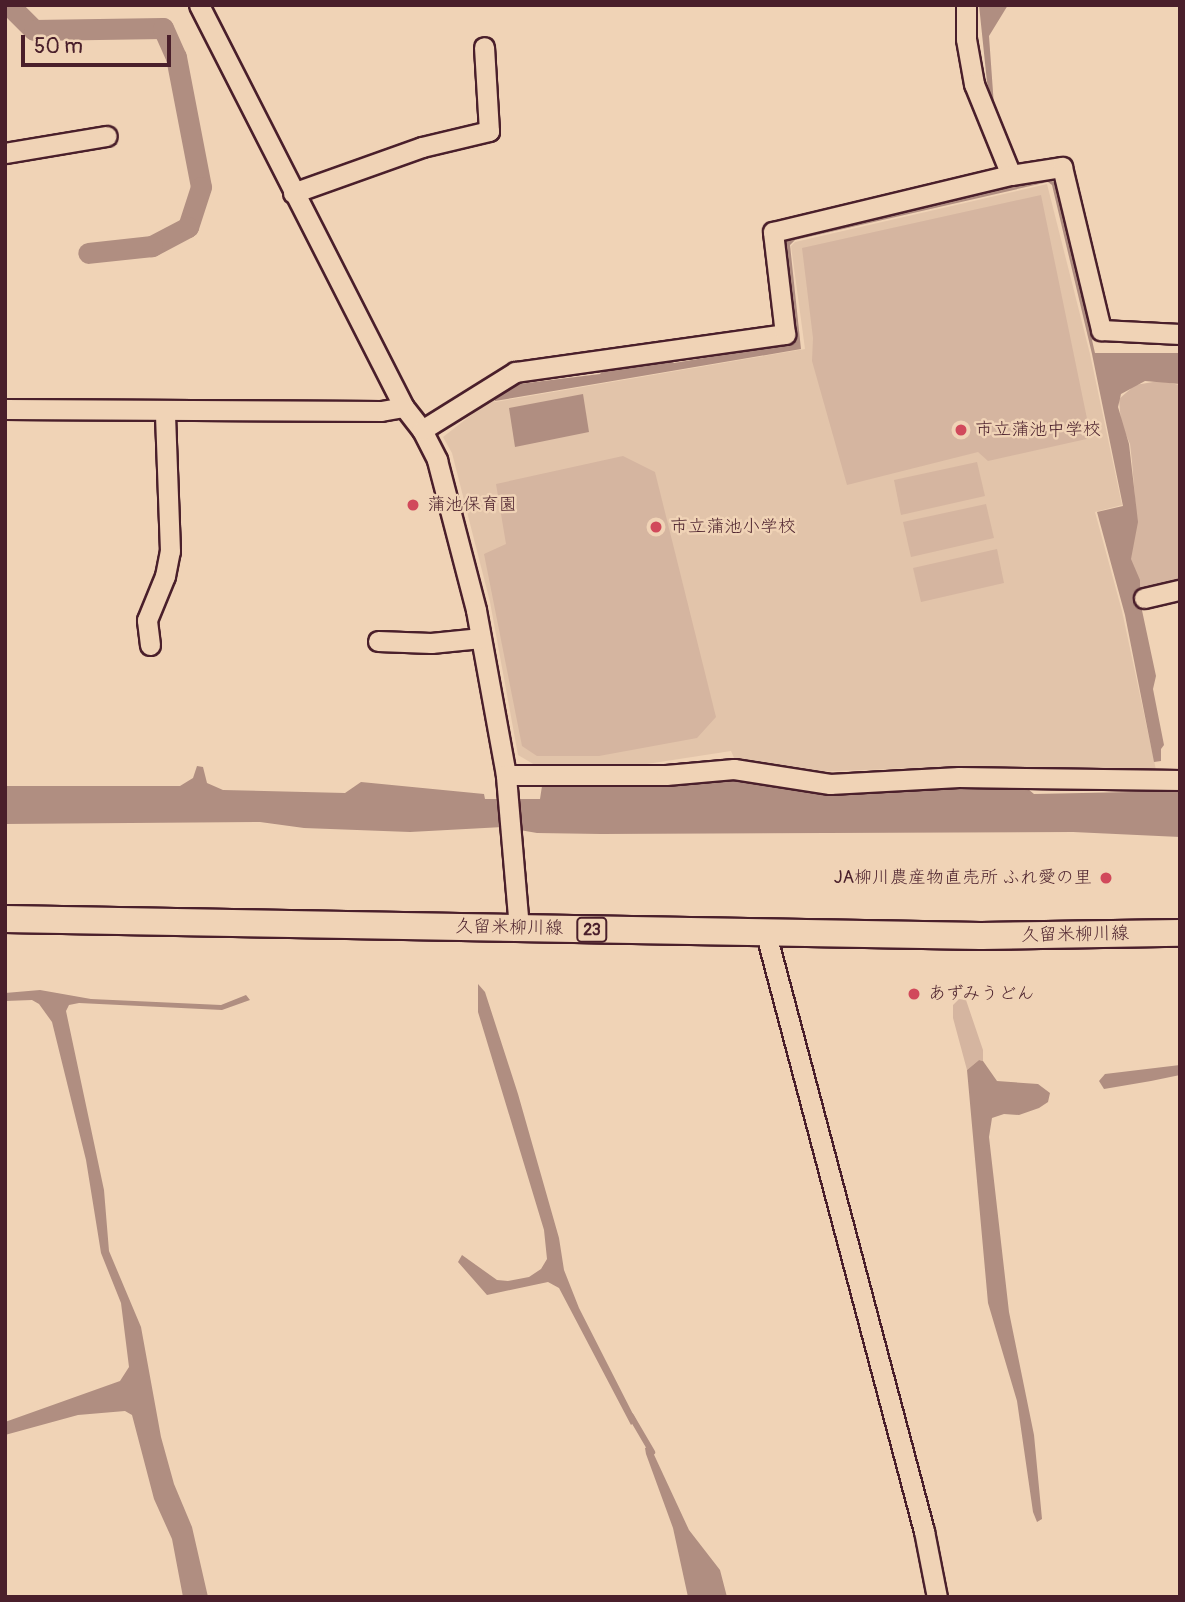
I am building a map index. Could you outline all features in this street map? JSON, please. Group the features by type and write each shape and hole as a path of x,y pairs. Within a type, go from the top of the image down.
{"main road":[{"name":"久留米柳川線","path":"5,919 766,934 981,936 1180,933"}],"street":[{"path":"199,5 404,407 422,430 438,460 481,638 507,785 519,928"},
{"path":"966,5 966,39 974,84 1011,175"},
{"path":"293,193 422,147 489,131 484,47"},
{"path":"5,153 107,135"},
{"path":"422,430 515,372 785,334 773,232 1011,175 1062,167 1101,330 1180,334"},
{"path":"5,408 165,412 381,411 404,407"},
{"path":"150,645 147,620 165,576 170,551 165,412"},
{"path":"1144,598 1180,590"},
{"path":"378,641 431,643 481,638"},
{"path":"507,785 734,769 830,784 959,777 1180,780"},
{"path":"766,934 924,1531 937,1597"}],"shaded area":[{"path":"979,5 1008,5 989,36 994,106 987,82"},
{"path":"1047,177 1056,184 1095,353 1180,353 1180,384 1145,381 1121,394 1118,407 1129,444 1138,522 1131,559 1140,580 1140,601 1156,676 1153,689 1164,745 1161,749 1161,761 1154,762 1125,615 1097,512 1123,506 1092,354 1052,185 1048,182 795,240 790,245 801,349 495,401 494,397 511,385 600,374 606,367 667,356 674,363 795,343 784,244 789,236"},
{"path":"1047,184 1090,354 1122,505 1095,512 1122,611 1156,770 968,766 811,772 735,760 731,751 634,766 535,765 518,755 490,602 452,453 443,437 493,398 495,402 805,349 791,246 795,242"},
{"path":"1041,195 1091,438 988,461 978,452 847,485 812,361 813,338 802,248"},
{"path":"1159,381 1180,385 1180,587 1139,595 1130,557 1137,523 1132,462 1130,444 1121,423 1119,399 1135,385"},
{"path":"583,394 589,432 515,447 509,408"},
{"path":"623,456 655,472 716,717 697,738 599,756 537,756 522,746 484,554 506,544 496,484"},
{"path":"977,462 985,496 901,515 894,480"},
{"path":"986,504 994,538 911,557 903,522"},
{"path":"997,549 1004,583 921,602 913,568"},
{"path":"197,766 203,767 207,783 223,790 345,793 361,782 484,794 485,799 540,799 542,786 655,786 714,778 817,793 955,787 1028,789 1034,794 1180,791 1180,837 1073,832 601,834 537,833 503,827 410,832 304,828 260,822 5,824 5,786 180,786 193,778"},
{"path":"478,984 485,992 518,1094 559,1238 564,1270 579,1308 636,1420 631,1425 559,1288 548,1282 487,1295 458,1262 462,1255 497,1280 508,1281 529,1277 541,1269 547,1259 544,1230 478,1012"},
{"path":"40,990 91,999 221,1005 246,995 250,1000 222,1010 79,1003 69,1005 66,1011 104,1190 109,1251 141,1327 161,1437 174,1484 192,1527 208,1597 183,1597 172,1539 154,1499 132,1415 125,1411 78,1415 5,1435 5,1422 120,1381 129,1367 121,1303 101,1253 86,1160 52,1022 39,1004 32,1000 5,1001 5,993"},
{"path":"959,999 966,1000 983,1050 983,1061 979,1060 967,1070 953,1018 953,1005"},
{"path":"979,1060 983,1061 997,1081 1038,1084 1050,1093 1048,1102 1039,1108 1019,1115 1004,1114 992,1118 989,1137 1009,1312 1034,1435 1042,1519 1037,1522 1033,1512 1017,1401 988,1303 967,1070"},
{"path":"1180,1065 1180,1075 1151,1081 1104,1089 1099,1081 1105,1074"},
{"path":"650,1446 689,1530 720,1570 727,1597 688,1597 673,1528 646,1454 645,1448"}],"waterway":[{"path":"9,5 34,30 163,28 176,57 201,187 188,227 152,246 88,253"},
{"path":"631,1416 652,1452"}],"place":[{"name":"市立蒲池中学校","path":"961,430"},
{"name":"蒲池保育園","path":"413,505"},
{"name":"市立蒲池小学校","path":"656,527"},
{"name":"JA柳川農産物直売所 ふれ愛の里","path":"1106,878"},
{"name":"あずみうどん","path":"914,994"}]}
